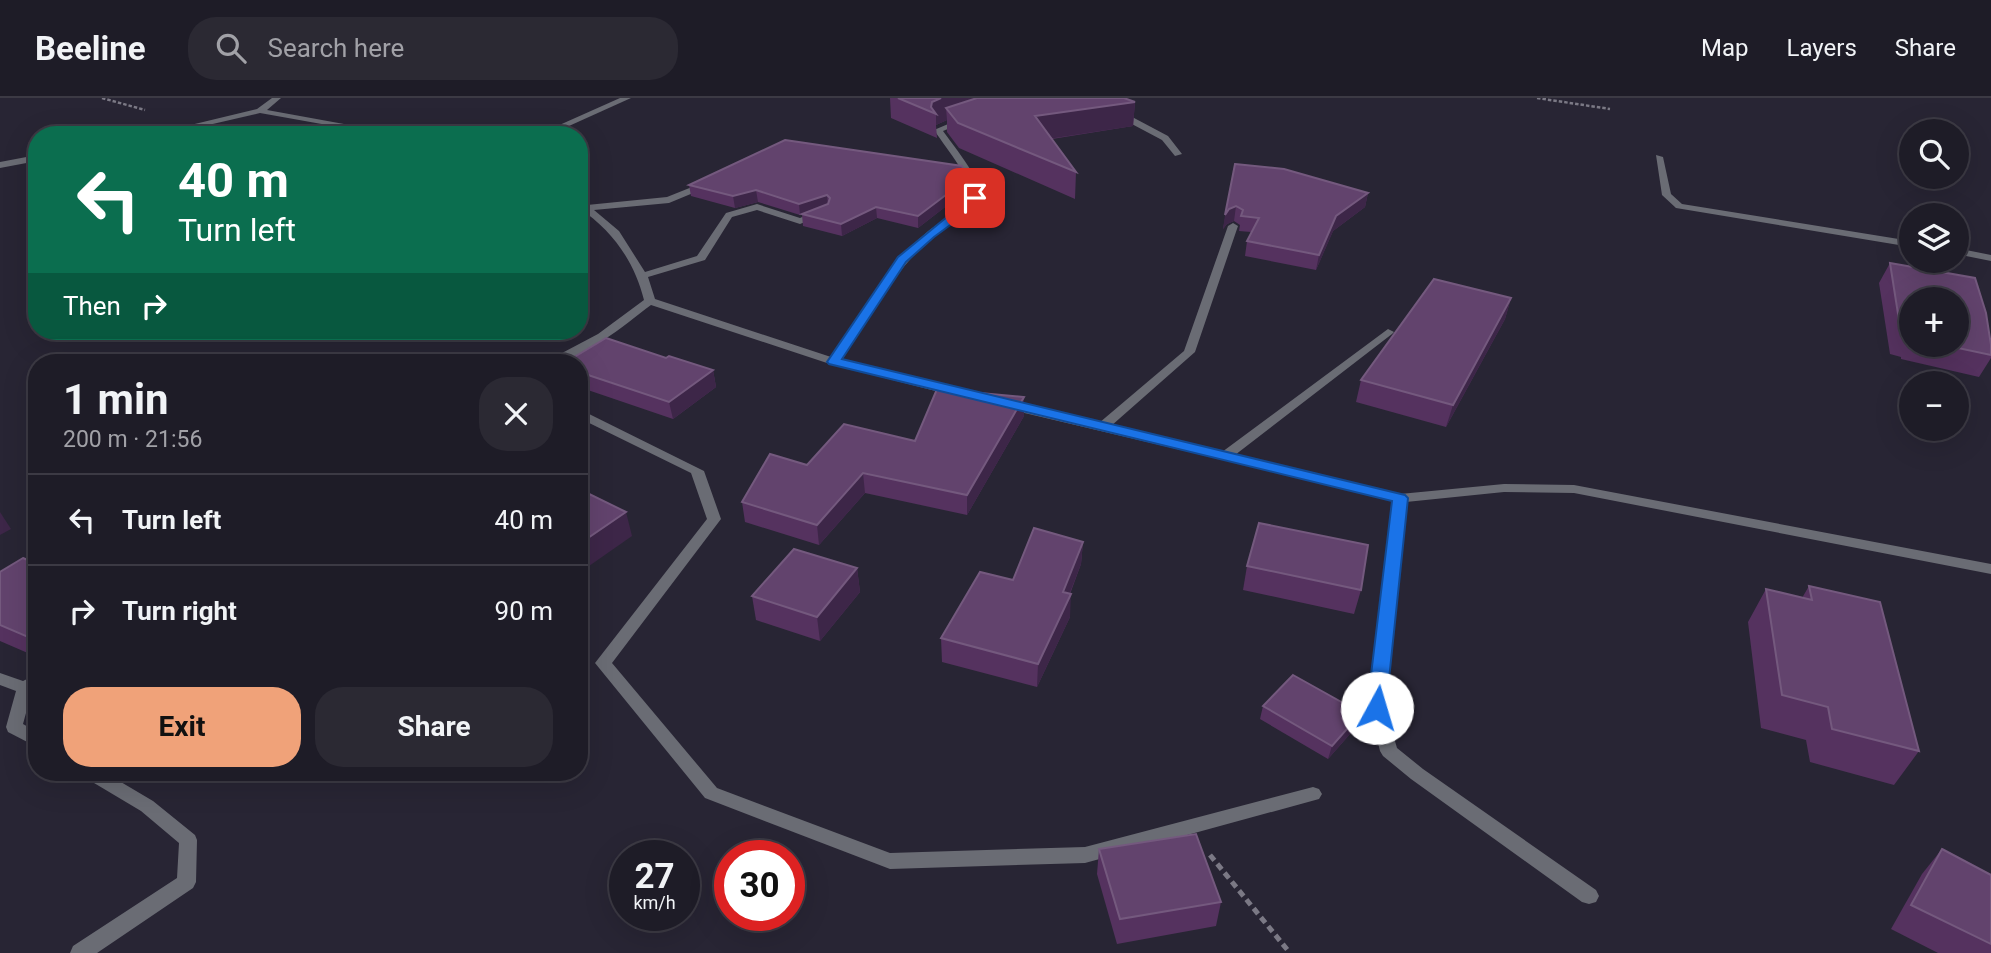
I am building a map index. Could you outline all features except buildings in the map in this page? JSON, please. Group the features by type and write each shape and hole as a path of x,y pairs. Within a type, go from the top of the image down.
{"street":[{"path":"260,111 277,98"},
{"path":"562,126 627,98"},
{"path":"1110,110 1165,138 1178,154"},
{"path":"193,126 260,111 344,126"},
{"path":"834,362 902,260 930,234 968,207 975,198 974,184 938,130 957,121 971,120"},
{"path":"1659,157 1667,195 1679,205 1899,242"},
{"path":"0,165 28,160"},
{"path":"588,206 669,201 713,181"},
{"path":"645,275 701,258 729,215 757,206 800,221 825,211"},
{"path":"588,210 619,235 645,275 650,301"},
{"path":"1101,428 1189,352 1233,226"},
{"path":"1969,254 1991,258"},
{"path":"650,301 834,362 1400,498 1504,488 1574,489 1991,569"},
{"path":"567,354 602,336 650,301"},
{"path":"1224,457 1388,332"},
{"path":"588,417 697,471 714,519 603,663 711,793 890,861 1085,855 1313,794"},
{"path":"1400,498 1377,708 1389,751 1417,774 1589,896"},
{"path":"0,679 28,684"},
{"path":"28,692 14,727 28,735"},
{"path":"80,953 186,882 188,840 147,806 105,781"}],"path":[{"path":"1537,98 1610,109"},
{"path":"1187,828 1290,953"}],"route":[{"path":"975,198 968,207 930,234 902,260 834,362 1400,498 1377,708"}]}
